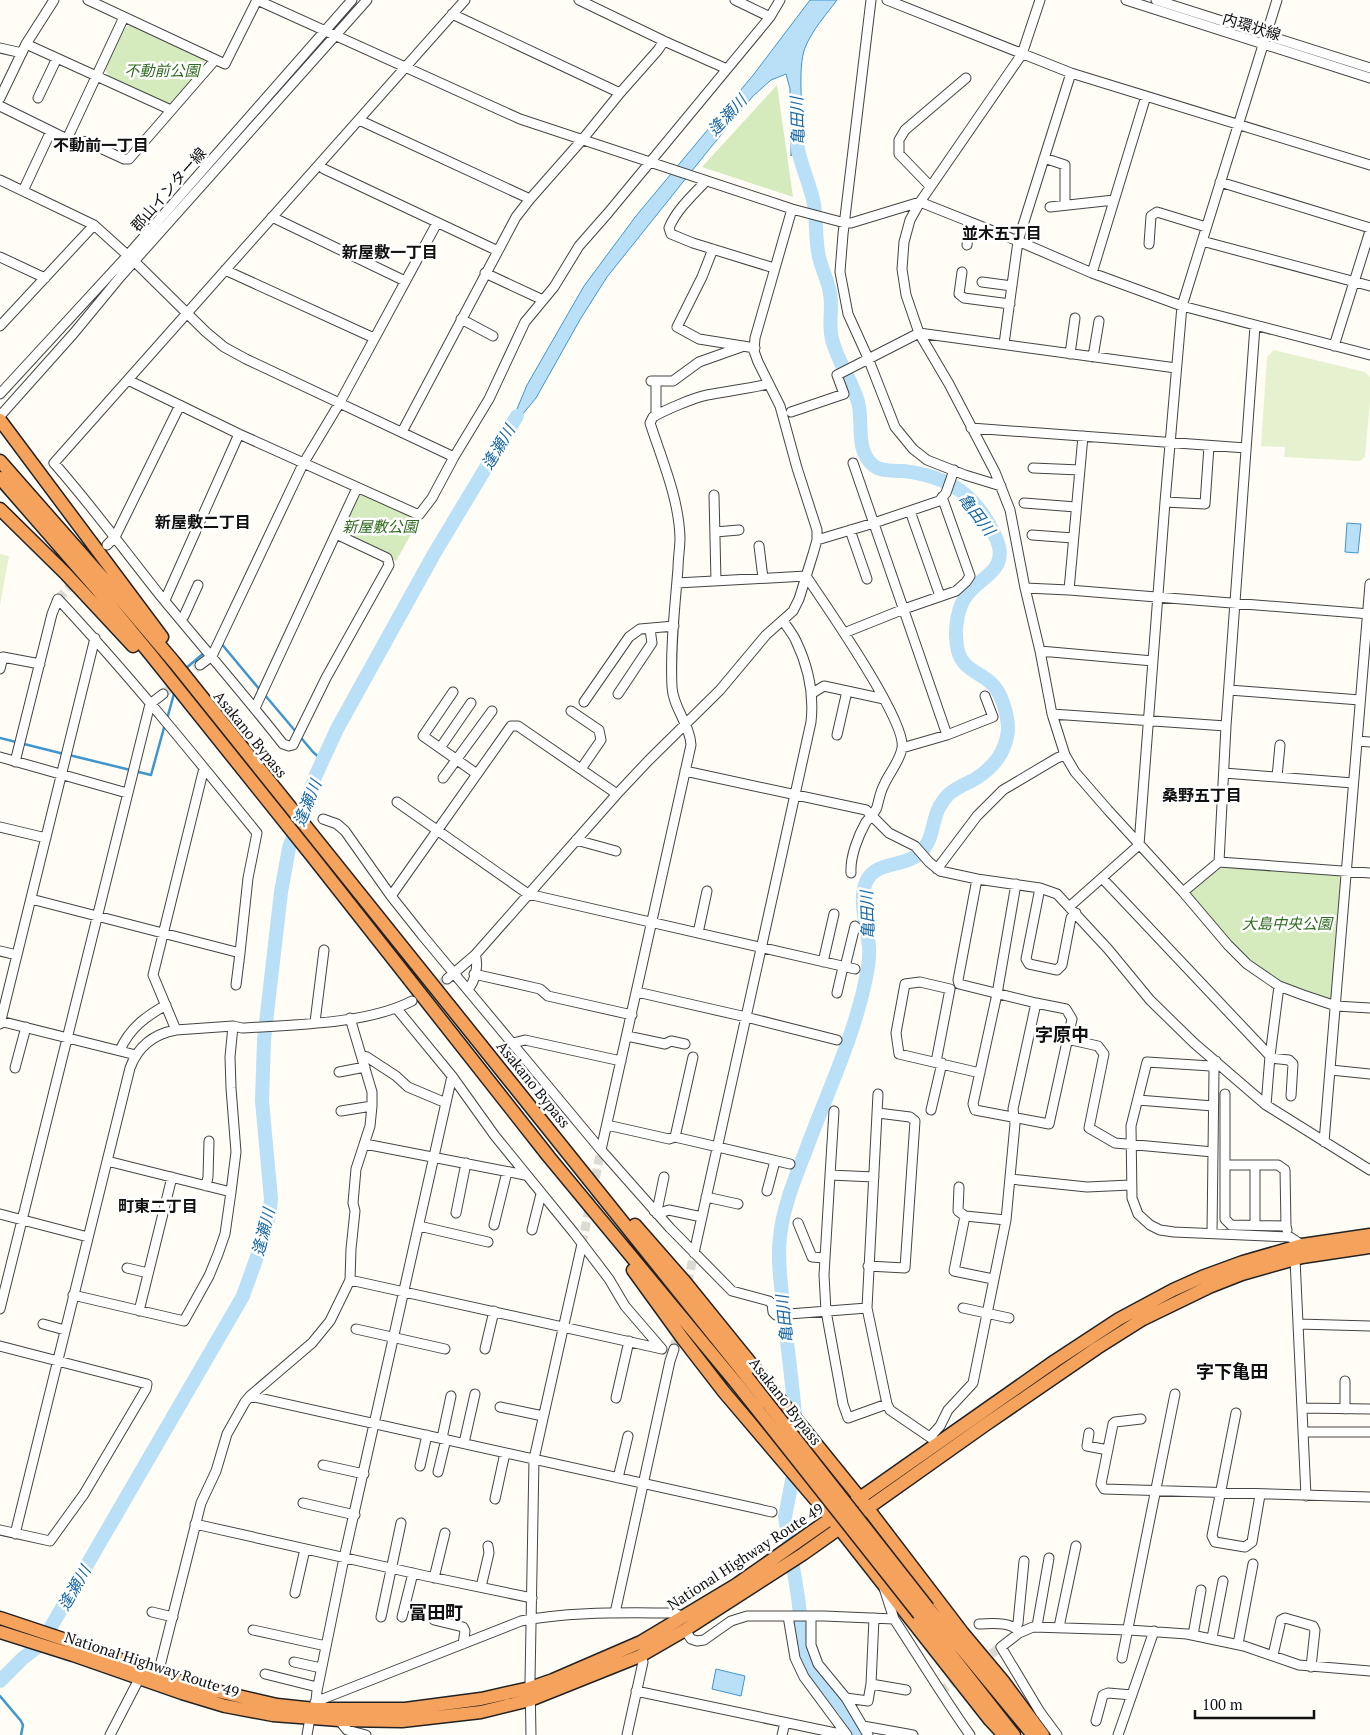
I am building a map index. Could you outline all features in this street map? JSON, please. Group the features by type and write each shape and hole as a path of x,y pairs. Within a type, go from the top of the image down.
{"highway":[{"path":"0,418 162,637 174,662"},
{"name":"Asakano Bypass","path":"0,461 102,576 174,662 602,1195 742,1380 924,1611 1014,1735"},
{"name":"Asakano Bypass","path":"0,478 96,588 170,679 549,1157 742,1380"},
{"path":"0,510 65,573 146,660 170,679"},
{"path":"549,1157 724,1392 836,1524 990,1720 1004,1735"},
{"path":"602,1195 626,1216 685,1282 859,1497 1043,1735"},
{"name":"National Highway Route 49","path":"0,1632 225,1706 273,1715 313,1710 405,1709 530,1694 640,1642 684,1624 784,1567 803,1554 836,1524 859,1497 934,1440 1119,1318 1202,1277 1243,1262 1302,1245 1370,1235"},
{"name":"National Highway Route 49","path":"4,1620 81,1645 158,1674 232,1696 313,1710 339,1720 402,1721 481,1712 640,1656 782,1553 800,1541 868,1509 984,1425 1143,1319 1208,1287 1242,1274 1295,1258 1370,1247"},
{"name":"Asakano Bypass","path":"924,1611 1033,1735"}],"street":[{"path":"0,98 26,44 54,0"},
{"path":"88,0 215,60 227,63 257,0 503,113 803,213 834,222 851,223 920,202 1092,273 1182,306 1370,355"},
{"name":"郡山インター線","path":"0,394 128,255 352,0"},
{"path":"0,418 367,0"},
{"path":"336,534 387,558 389,561 388,568 347,637 293,745 289,746 283,744 114,538 75,486 54,463 465,0"},
{"path":"579,0 727,69"},
{"path":"735,0 770,17"},
{"path":"128,380 303,464 419,516 432,498 489,399 525,322 554,287 579,246 770,17 780,0"},
{"path":"871,0 869,4 844,223 840,272 848,314 868,358 895,427 913,449 927,460 1001,486"},
{"path":"888,0 1071,73 1370,165"},
{"path":"1040,0 1022,54 930,186 906,231 902,255 906,295 919,333 949,384 995,472 1010,510 1052,714 1064,755 1075,772 1247,964 1279,986 1336,1006 1370,1008"},
{"name":"内環状線","path":"1126,0 1370,78"},
{"name":"内環状線","path":"1156,0 1370,68"},
{"path":"1040,888 1026,959 1029,964 1057,970 1062,965 1072,910 1102,878 1139,844 1157,598 1182,306 1277,0"},
{"path":"452,14 620,93"},
{"path":"67,138 124,17"},
{"path":"402,432 516,217 664,41"},
{"path":"26,44 171,110"},
{"path":"0,48 22,53"},
{"path":"38,98 57,58"},
{"path":"0,106 67,138 87,142 124,159 129,159 215,60"},
{"path":"1004,344 1018,241 1071,73"},
{"path":"930,186 899,154 899,140 905,130 966,78"},
{"path":"1092,273 1146,96"},
{"path":"359,120 530,199"},
{"path":"23,191 51,131"},
{"path":"1044,158 1065,165 1065,204"},
{"path":"319,165 498,251"},
{"path":"0,180 94,226 128,255 206,332 224,347 246,360 454,457"},
{"path":"706,181 680,210 668,228 671,234 693,243 774,268"},
{"path":"1220,182 1370,230 1334,346"},
{"path":"1050,207 1114,200"},
{"path":"451,976 475,955 617,794 720,690 766,635 792,611 799,599 817,540 817,530 780,406 758,362 755,348 755,338 792,209"},
{"path":"1149,244 1152,216 1157,212 1206,227"},
{"path":"272,217 405,281"},
{"path":"967,245 970,222"},
{"path":"200,665 212,656 303,464 339,404 437,223"},
{"path":"0,326 94,226"},
{"path":"1202,241 1370,286"},
{"path":"714,249 677,327 699,338 755,348"},
{"path":"0,257 45,278"},
{"path":"225,270 374,338"},
{"path":"962,272 959,294 964,298 1010,304"},
{"path":"485,273 543,300"},
{"path":"982,282 1012,286"},
{"path":"1070,354 1075,318"},
{"path":"461,319 493,336"},
{"path":"1093,357 1099,321"},
{"path":"1220,862 1226,726 1255,326"},
{"path":"791,412 844,394 837,375 919,333 1176,368"},
{"path":"656,415 653,381 673,381 699,362 744,346"},
{"path":"601,1150 691,744 690,736 676,707 673,692 674,626 680,538 679,520 674,495 650,423 652,417 705,395 768,384"},
{"path":"107,545 114,538 180,405"},
{"path":"971,428 1246,448"},
{"path":"165,600 239,434"},
{"path":"1069,590 1083,436"},
{"path":"1165,502 1205,504 1209,446"},
{"path":"852,463 947,735"},
{"path":"1032,468 1080,470"},
{"path":"817,540 939,501 944,495 954,470"},
{"path":"255,708 358,488"},
{"path":"714,495 716,581"},
{"path":"844,633 956,590 966,582 970,576 944,495"},
{"path":"1024,503 1076,507"},
{"path":"910,511 940,596"},
{"path":"715,532 739,530"},
{"path":"850,530 866,579"},
{"path":"1032,536 1073,538"},
{"path":"759,546 764,578"},
{"path":"677,583 806,576"},
{"path":"806,576 844,633 884,699 902,738 902,748 898,759 884,785 876,808 862,830 856,846 851,873"},
{"path":"180,619 184,616 198,584"},
{"path":"1324,1142 1370,584"},
{"path":"1025,588 1369,614"},
{"path":"15,762 53,608 58,599 95,638 257,833 248,878 236,985"},
{"path":"694,1252 813,708 810,684 796,640 783,620"},
{"path":"584,702 629,637 640,629 674,626"},
{"path":"618,694 652,643 650,628"},
{"path":"95,638 0,1022 136,1054"},
{"path":"1040,651 1153,660"},
{"path":"0,669 3,657 40,664"},
{"path":"811,694 819,687 824,686 884,699"},
{"path":"1229,690 1360,700"},
{"path":"837,735 847,691"},
{"path":"453,692 423,736 477,774"},
{"path":"0,1309 3,1281 22,1220 150,704 163,694"},
{"path":"902,748 947,735 993,718 985,696"},
{"path":"440,748 471,703"},
{"path":"570,710 599,730 601,740 580,769"},
{"path":"443,778 492,711"},
{"path":"1052,714 1226,726"},
{"path":"391,896 511,726 518,726 617,794"},
{"path":"1357,741 1370,742"},
{"path":"1277,777 1280,745"},
{"path":"937,869 977,816 1003,790 1064,755"},
{"path":"0,758 128,793"},
{"path":"176,1030 153,975 204,768"},
{"path":"685,771 866,810 889,833 915,846 937,869 977,879 1040,888 1057,894 1150,1000 1213,1064 1266,1105 1370,1170"},
{"path":"1224,773 1353,783"},
{"path":"397,802 528,894 855,970"},
{"path":"323,819 337,824 345,831 451,976 468,989 601,1150 656,1212 732,1291 769,1301 772,1304 774,1314 867,1308"},
{"path":"0,827 46,838"},
{"path":"576,840 616,851"},
{"path":"1182,892 1220,862 1370,873"},
{"path":"1102,878 1270,1057 1289,1060 1293,1064 1291,1096"},
{"path":"931,1110 977,879"},
{"path":"980,1073 899,1054 896,1032 905,984 920,982 955,987 997,994 1066,1009 1072,1019 1049,1124 975,1110 973,1104 980,1073 997,994 1016,884"},
{"path":"698,933 707,891"},
{"path":"31,899 240,953"},
{"path":"823,962 834,914"},
{"path":"837,993 855,926"},
{"path":"315,1022 324,950"},
{"path":"0,951 17,955"},
{"path":"468,989 471,986 474,974 477,959 475,955"},
{"path":"474,974 540,989 548,996 632,1015"},
{"path":"1266,1105 1279,986"},
{"path":"637,992 837,1040"},
{"path":"15,1534 130,1068 136,1054 156,1036 176,1030 286,1025 350,1018 397,1009 412,1001"},
{"path":"878,1094 867,1308 887,1404 890,1410 934,1440 948,1410 973,1383 1006,1220 1014,1118 1013,1109 1036,1003"},
{"path":"120,1050 126,1037 135,1026 166,1005"},
{"path":"397,1009 452,1076 525,1175 609,1279 625,1306 670,1361"},
{"path":"158,1674 200,1503 216,1471 227,1434 250,1396 312,1343 330,1321 350,1280 355,1211 353,1192 356,1169 370,1126 372,1092 350,1018"},
{"path":"15,1068 26,1027"},
{"path":"73,1295 184,1321 209,1276 225,1234 236,1152 230,1057 237,1027"},
{"path":"627,1036 665,1044 671,1041 685,1044"},
{"path":"1067,1039 1098,1046 1104,1054 1089,1128 1115,1143 1213,1152"},
{"path":"513,1044 525,1040 621,1061"},
{"path":"362,1056 396,1076 408,1087 446,1103"},
{"path":"674,1137 694,1057"},
{"path":"1213,1064 1147,1062 1131,1126 1131,1185 1134,1207 1138,1214 1150,1225 1166,1232 1290,1237 1302,1245"},
{"path":"1212,1233 1213,1064"},
{"path":"339,1072 365,1067"},
{"path":"1331,1070 1370,1074"},
{"path":"307,1735 344,1558 452,1076"},
{"path":"1225,1094 1225,1219 1231,1225 1286,1226"},
{"path":"1138,1100 1213,1106"},
{"path":"341,1111 372,1106"},
{"path":"834,1111 824,1258 826,1311 843,1404 848,1418 887,1404"},
{"path":"868,1266 904,1268 915,1121 910,1117 878,1113"},
{"path":"607,1125 668,1139 674,1137 790,1164"},
{"path":"206,1186 210,1141"},
{"path":"365,1144 525,1175"},
{"path":"107,1161 230,1192"},
{"path":"767,1191 775,1161"},
{"path":"456,1213 466,1163"},
{"path":"1226,1165 1278,1165 1285,1170 1286,1226 1290,1237"},
{"path":"1255,1165 1255,1225"},
{"path":"494,1225 507,1172"},
{"path":"830,1174 874,1177"},
{"path":"656,1212 664,1177"},
{"path":"139,1310 172,1178"},
{"path":"1010,1179 1087,1187 1131,1185"},
{"path":"959,1187 958,1211 966,1216 1006,1220"},
{"path":"532,1230 541,1194"},
{"path":"706,1197 738,1204"},
{"path":"656,1212 669,1210 702,1216"},
{"path":"0,1214 88,1237"},
{"path":"966,1216 954,1271 993,1279"},
{"path":"798,1223 812,1257 824,1258"},
{"path":"419,1226 488,1242"},
{"path":"531,1735 534,1459 582,1244"},
{"path":"1295,1258 1306,1496"},
{"path":"126,1268 148,1273"},
{"path":"350,1280 662,1349"},
{"path":"963,1308 1009,1318"},
{"path":"485,1350 494,1311"},
{"path":"43,1324 65,1330"},
{"path":"1298,1324 1370,1326"},
{"path":"356,1329 445,1349"},
{"path":"616,1398 629,1341"},
{"path":"0,1346 147,1384 146,1389 84,1494 50,1541 0,1530"},
{"path":"615,1614 674,1348"},
{"path":"1344,1409 1345,1382"},
{"path":"464,1443 475,1394"},
{"path":"1122,1658 1176,1394"},
{"path":"250,1396 772,1512"},
{"path":"438,1472 451,1396"},
{"path":"500,1407 543,1416"},
{"path":"1302,1408 1370,1409"},
{"path":"1236,1413 1212,1536 1215,1542 1245,1547 1252,1542 1260,1495"},
{"path":"1141,1419 1114,1423 1101,1484 1102,1488 1155,1492 1370,1498"},
{"path":"1303,1432 1370,1432"},
{"path":"1089,1433 1086,1446 1108,1450"},
{"path":"420,1466 427,1435"},
{"path":"618,1478 628,1436"},
{"path":"495,1499 505,1452"},
{"path":"323,1464 364,1474"},
{"path":"303,1503 355,1515"},
{"path":"196,1524 392,1569 532,1598"},
{"path":"381,1617 401,1524"},
{"path":"434,1578 445,1533"},
{"path":"481,1587 489,1553 488,1546"},
{"path":"1059,1627 1076,1546"},
{"path":"295,1593 305,1549"},
{"path":"1037,1626 1049,1558"},
{"path":"1017,1630 1024,1561"},
{"path":"1238,1644 1253,1564"},
{"path":"402,1617 413,1573"},
{"path":"1212,1638 1223,1581"},
{"path":"884,1586 894,1619 940,1692 970,1735"},
{"path":"1193,1635 1202,1590"},
{"path":"152,1612 173,1617"},
{"path":"313,1710 463,1644 521,1621 532,1619 615,1614 675,1613 692,1638 697,1642 704,1640 731,1621 747,1616 894,1619"},
{"path":"788,1616 795,1658 804,1677 846,1735"},
{"path":"809,1616 811,1645 818,1664 846,1698 865,1731 913,1735"},
{"path":"846,1698 868,1701 871,1684 874,1618"},
{"path":"1273,1656 1281,1620 1285,1618 1313,1626 1315,1630 1311,1667"},
{"path":"434,1620 463,1627 465,1631 463,1644"},
{"path":"979,1624 1008,1625 1017,1630"},
{"path":"1058,1735 1040,1712 1001,1647 1017,1630 1037,1626 1154,1631 1193,1635 1238,1644 1299,1665 1370,1672"},
{"path":"253,1630 326,1646"},
{"path":"1118,1735 1154,1631"},
{"path":"627,1735 643,1662 640,1656"},
{"path":"294,1662 321,1668"},
{"path":"265,1674 317,1687"},
{"path":"110,1735 139,1679"},
{"path":"871,1684 906,1690"},
{"path":"636,1691 846,1735"},
{"path":"1096,1721 1103,1695 1108,1692 1132,1695"},
{"path":"339,1720 347,1730 366,1735"},
{"path":"782,1735 785,1723"}],"green space":[{"name":"不動前公園","path":"130,25 204,58 205,66 173,104 169,105 108,76 105,68 124,29"},
{"path":"777,85 793,197 702,167"},
{"path":"1274,350 1365,372 1370,377 1365,457 1360,461 1284,457 1285,447 1261,446 1267,357"},
{"name":"新屋敷公園","path":"358,490 420,518 396,561 339,533"},
{"path":"0,554 9,556 0,605"},
{"name":"大島中央公園","path":"1222,867 1342,875 1333,1001 1281,982 1239,951 1190,893"}],"water":[{"path":"810,0 837,0 811,35 805,48 801,67 804,141 791,156 790,89 786,74 771,80 753,96 607,277 581,318 536,398 507,433 527,385 584,286 636,216 754,74"},
{"path":"1347,523 1361,524 1358,553 1345,552"},
{"path":"716,1669 745,1676 741,1696 712,1689"}],"waterway":[{"name":"亀田川","path":"796,131 800,159 814,204 819,257 830,293 832,339 858,402 864,452 868,460 877,468 919,474 948,483 960,490 980,510 1000,549 996,566 991,573 970,591 961,605 956,625 956,639 958,651 963,662 990,682 998,692 1007,718 1008,730 1005,745 998,759 975,779 958,787 942,802 935,817 929,840 919,854 906,861 877,870 871,874 864,888 863,905 869,956 861,1000 855,1022 790,1193 780,1237 780,1271 796,1426"},
{"name":"逢瀬川","path":"0,1681 22,1659 41,1644 243,1296 264,1236 270,1211 271,1199 262,1101 264,1040 281,892 289,848 315,777 337,729 434,554 517,416"},
{"path":"220,642 260,690"},
{"path":"184,670 205,652"},
{"path":"167,719 175,690"},
{"path":"264,694 313,752 323,761"},
{"path":"69,755 151,775 165,724"},
{"path":"0,738 64,754"},
{"name":"亀田川","path":"795,1465 785,1517 803,1640 811,1668 846,1712 859,1735"},
{"path":"0,1696 21,1721 23,1725 21,1735"}],"tunnel":[{"path":"58,599 77,579"},
{"path":"163,694 200,665"},
{"path":"418,997 447,979"},
{"path":"582,1244 601,1150"},
{"path":"674,1349 694,1253"},
{"path":"980,1662 1001,1647"},
{"path":"940,1692 962,1676"}],"district":[{"name":"不動前一丁目","path":"101,145"},
{"name":"並木五丁目","path":"1002,233"},
{"name":"新屋敷一丁目","path":"390,252"},
{"name":"新屋敷二丁目","path":"203,522"},
{"name":"桑野五丁目","path":"1202,795"},
{"name":"字原中","path":"1062,1034"},
{"name":"町東二丁目","path":"158,1206"},
{"name":"字下亀田","path":"1232,1371"},
{"name":"富田町","path":"436,1612"}]}
